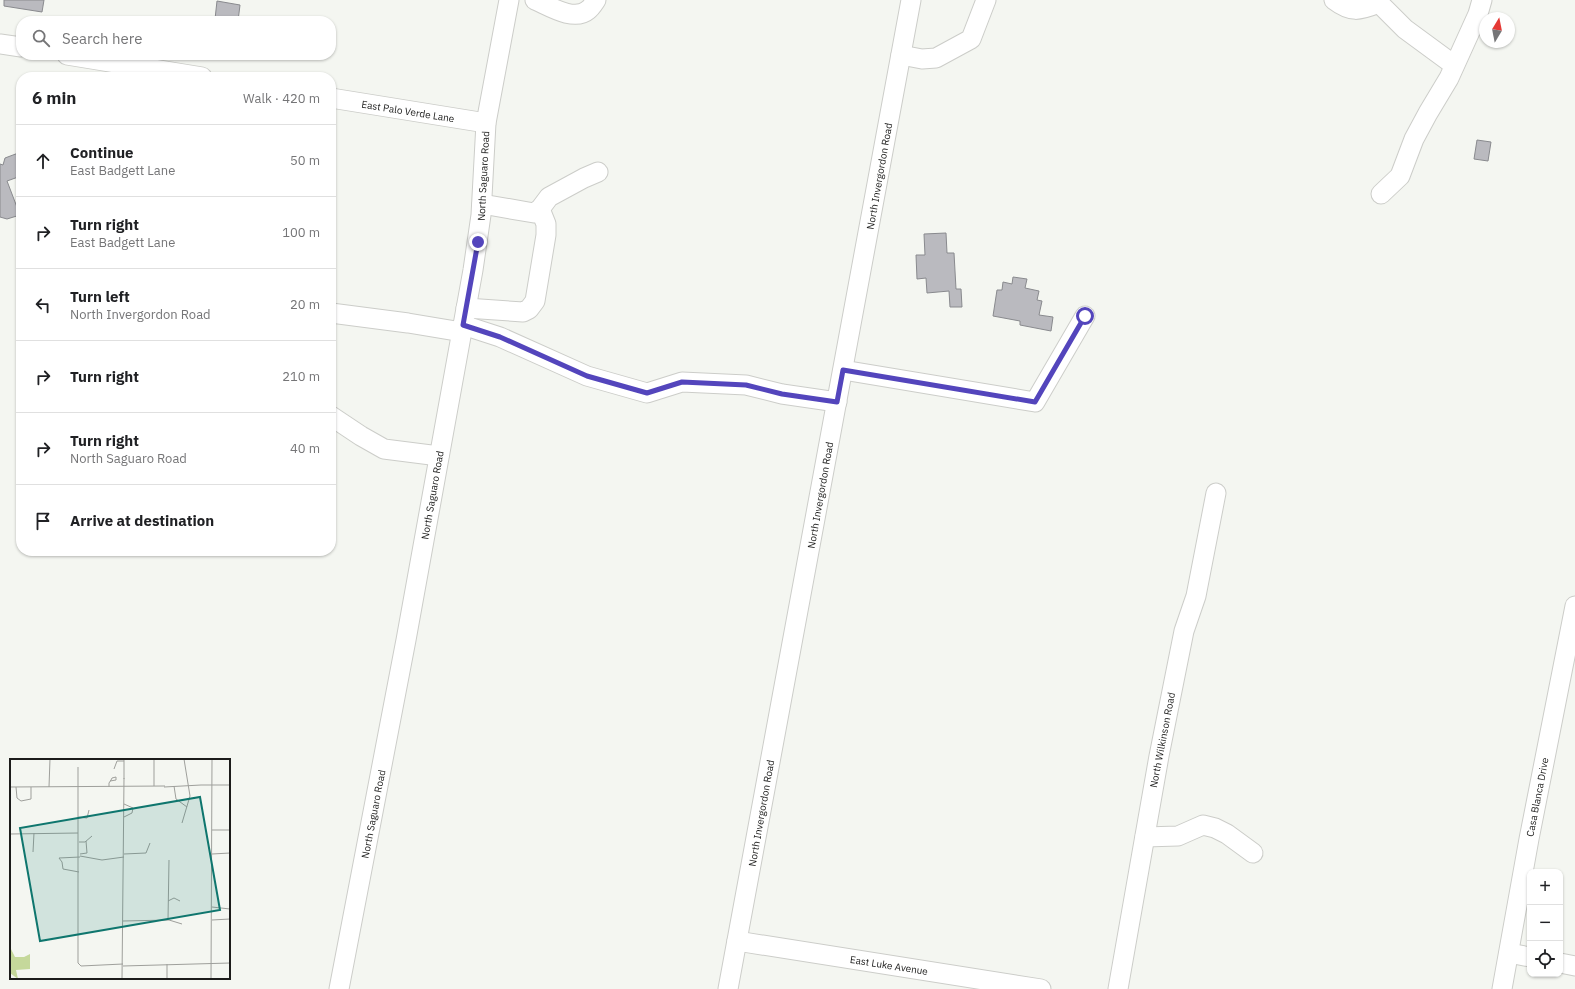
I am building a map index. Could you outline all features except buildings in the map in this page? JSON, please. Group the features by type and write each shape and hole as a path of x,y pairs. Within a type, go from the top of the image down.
{"street":[{"name":"North Saguaro Road","path":"339,989 478,242 482,204 486,123 509,0"},
{"path":"535,0 564,12 577,14 581,14 589,10 596,0"},
{"name":"North Invergordon Road","path":"728,989 911,0"},
{"path":"901,55 922,59 936,58 971,39 986,0"},
{"path":"1334,0 1345,8 1356,10 1378,1 1406,29 1454,65"},
{"path":"1381,194 1400,176 1414,139 1449,78 1478,14 1482,0"},
{"path":"0,44 16,46"},
{"path":"81,60 110,70 136,72"},
{"name":"East Palo Verde Lane","path":"336,99 486,123"},
{"path":"482,204 534,213 540,209 549,197 598,172"},
{"path":"336,313 400,322 464,322 523,312 529,309 535,301 546,236 546,224 540,209"},
{"path":"843,370 1035,402 1085,316"},
{"path":"464,322 587,376 647,393 682,382 746,385 782,394 837,402"},
{"path":"336,419 361,436 384,448 439,456"},
{"name":"North Wilkinson Road","path":"1118,989 1159,756 1184,631 1196,596 1216,493"},
{"name":"Casa Blanca Drive","path":"1502,989 1529,839 1575,606"},
{"path":"1145,837 1178,836 1203,825 1215,828 1227,834 1253,853"},
{"name":"East Luke Avenue","path":"737,941 1041,989"},
{"path":"1509,953 1527,956"},
{"path":"1563,964 1575,966"}],"route":[{"path":"478,242 463,325 500,337 587,376 617,386 647,393 682,382 746,385 782,394 837,402 843,370 1035,402 1085,316"}]}
